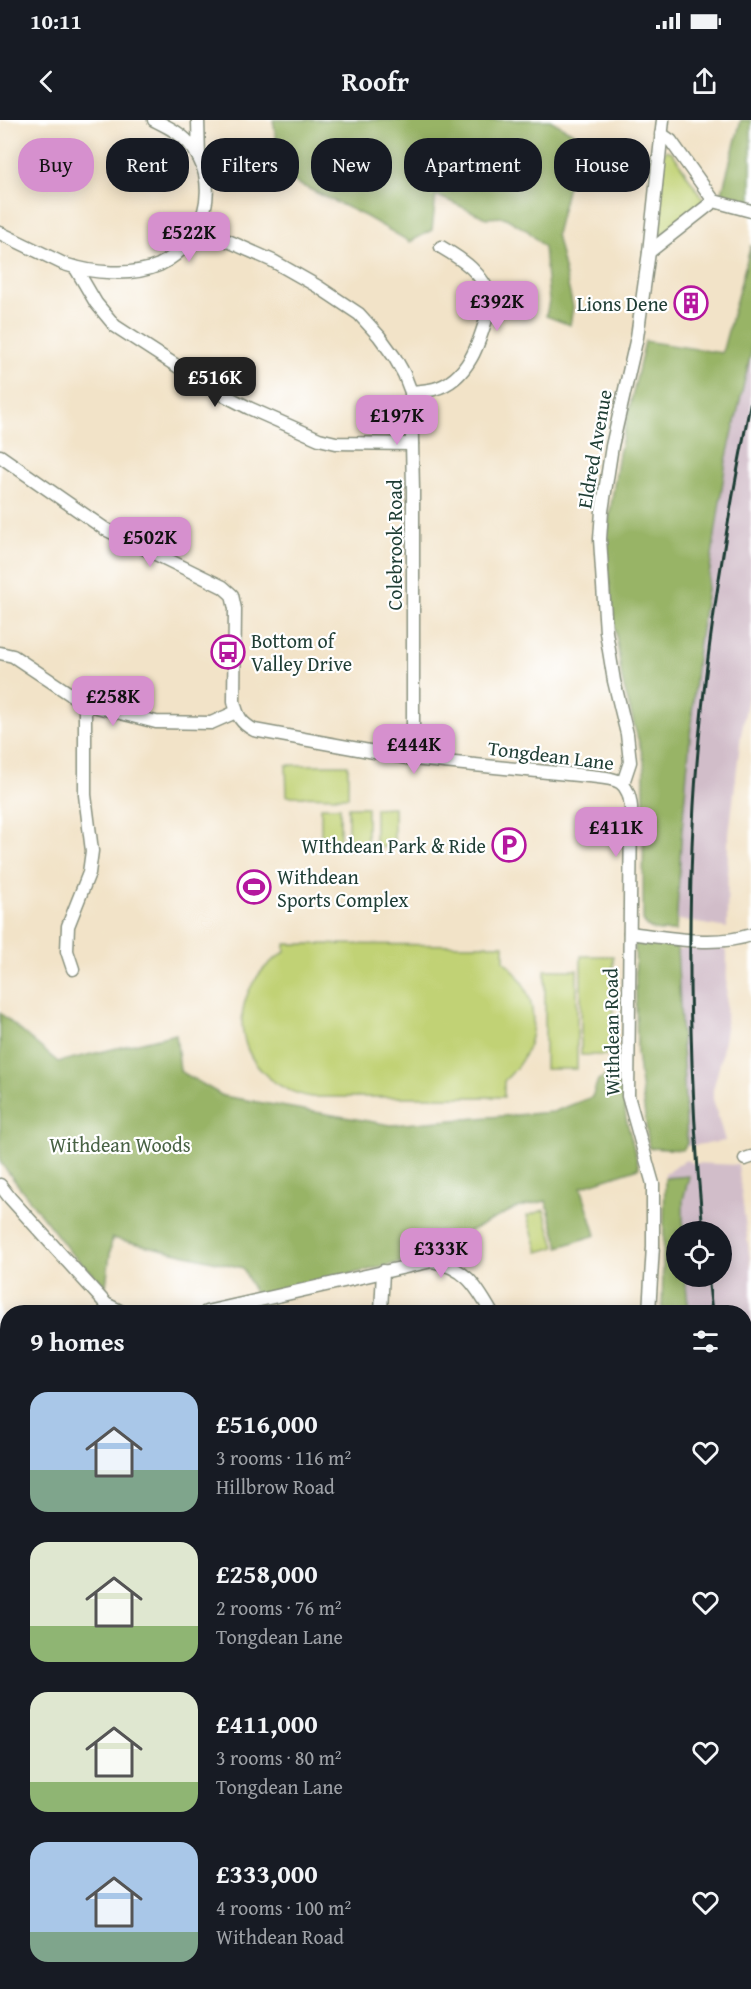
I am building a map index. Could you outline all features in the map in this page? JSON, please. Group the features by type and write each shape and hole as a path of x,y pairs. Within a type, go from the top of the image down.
{"street":[{"path":"0,233 75,267 105,271 133,271 158,266 176,254 190,241 199,228 206,201 206,176 199,158 188,142 176,132 154,120"},
{"path":"176,132 193,120"},
{"path":"198,120 199,158"},
{"name":"Eldred Avenue","path":"623,783 630,762 627,734 614,681 606,632 600,539 612,446 636,337 649,252 663,120"},
{"path":"661,134 671,141 714,201 751,211"},
{"path":"649,252 714,201"},
{"name":"Colebrook Road","path":"199,228 273,261 317,286 358,314 379,336 395,358 411,392 413,759"},
{"path":"411,392 445,385 456,379 464,370 474,351 492,299 474,269 441,247"},
{"path":"75,267 96,303 115,326 168,362 240,404 319,439 336,443 412,444"},
{"path":"0,456 105,530 223,587 232,595 236,609 236,712 211,723 156,722 85,704 13,656 0,653"},
{"path":"73,969 67,951 68,926 89,873 92,851 85,795 85,704"},
{"name":"Tongdean Lane","path":"236,712 243,724 254,730 413,759 611,778 623,783 630,793 631,807 630,930"},
{"path":"630,930 678,939 736,940 751,935"},
{"name":"Withdean Road","path":"630,930 628,1096 653,1184 653,1246 649,1305"},
{"path":"0,1185 5,1199 108,1305"},
{"path":"236,1305 432,1261 458,1269 476,1286 487,1305"},
{"path":"381,1305 383,1271"}],"shaded area":[{"path":"751,245 751,681 741,735 728,843 727,928 668,918 682,584"},
{"path":"699,946 722,946 727,953 726,1028 713,1090 713,1099 725,1141 681,1147 673,952 686,948 697,949"},
{"path":"686,1160 693,1163 738,1165 751,1268 751,1305 662,1305 665,1173"}],"green space":[{"path":"273,120 550,120 575,134 574,138 554,138 554,192 566,192 556,234 573,307 570,325 546,316 549,301 544,247 528,231 504,217 486,218 436,195 432,230 410,242 365,216 315,192 392,192 392,138 311,138 311,190 299,184 299,138 276,138"},
{"path":"741,120 751,120 751,202 721,196"},
{"path":"666,150 672,152 704,201 659,236 657,235"},
{"path":"751,245 751,353 726,461 697,656 676,931 657,930 649,927 643,920 644,761 622,680 607,565 608,525 619,454 645,341 722,353"},
{"path":"286,765 348,765 348,797 287,796"},
{"path":"321,807 340,807 340,847 321,847"},
{"path":"348,807 367,807 367,846 348,846"},
{"path":"394,807 394,847 375,847 375,808"},
{"path":"635,942 677,947 687,1143 683,1150 649,1148 637,1053"},
{"path":"285,944 504,945 504,961 517,975 526,990 533,1021 526,1052 517,1067 504,1081 504,1097 311,1097 285,1088 264,1074 251,1055 243,1034 243,1012 249,990 263,969 285,952"},
{"path":"581,956 613,956 613,1055 581,1055"},
{"path":"545,970 577,970 577,1069 545,1069"},
{"name":"Withdean Woods","path":"0,1013 58,1062 176,1034 180,1071 223,1096 391,1125 553,1112 592,1097 598,1080 621,1067 626,1118 639,1168 581,1187 596,1235 559,1247 546,1201 516,1208 411,1260 256,1296 243,1268 112,1238 106,1286 71,1253 0,1162"},
{"path":"689,1176 683,1200 683,1221 666,1221 666,1287 686,1287 688,1305 662,1305 665,1178"},
{"path":"544,1210 555,1247 538,1252 527,1216"}],"railway":[{"path":"702,1221 692,1072 690,912 694,805 702,703 715,602 751,400"},
{"path":"709,1287 711,1305"}],"place":[{"name":"Lions Dene","path":"691,303"},
{"name":"Bottom of Valley Drive","path":"228,652"},
{"name":"WIthdean Park & Ride","path":"509,845"},
{"name":"Withdean Sports Complex","path":"254,887"}]}
